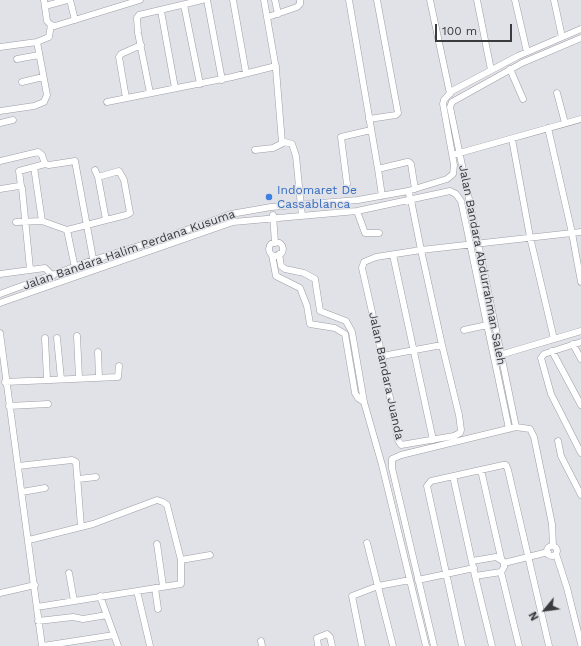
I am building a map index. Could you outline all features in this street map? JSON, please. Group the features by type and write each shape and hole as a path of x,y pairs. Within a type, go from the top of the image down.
{"street":[{"path":"0,47 37,42 49,37 51,26 47,21 44,3 68,0 75,20"},
{"path":"51,26 140,0"},
{"path":"150,93 137,18 139,15 202,0"},
{"path":"207,0 222,80"},
{"path":"233,0 246,73"},
{"path":"264,0 276,68 282,143"},
{"path":"275,0 278,14"},
{"path":"268,17 297,7 300,0"},
{"path":"349,0 382,196"},
{"path":"370,119 398,113 377,0"},
{"path":"430,0 450,94"},
{"path":"476,0 491,70"},
{"path":"515,0 527,52"},
{"path":"554,0 562,37"},
{"path":"184,5 200,84"},
{"path":"161,10 174,88"},
{"path":"444,100 450,94 491,70 527,52 581,29"},
{"path":"444,100 452,102 510,69 581,38"},
{"path":"0,111 34,106 44,102 47,95 37,42"},
{"path":"126,98 119,57 121,54 141,45"},
{"path":"17,59 39,55"},
{"path":"107,102 276,68"},
{"path":"510,69 523,99"},
{"path":"22,82 43,77"},
{"path":"557,93 565,123"},
{"name":"Jalan Bandara Abdurrahman Saleh","path":"444,100 443,104 453,156 454,170 452,176 447,179"},
{"name":"Jalan Bandara Abdurrahman Saleh","path":"452,102 450,107 500,355 512,428"},
{"path":"453,156 581,119"},
{"path":"0,123 13,120"},
{"path":"548,128 572,233 581,282"},
{"path":"347,184 341,137 372,130"},
{"path":"512,138 530,237 554,339"},
{"path":"255,150 266,147 273,148 282,143 288,142 295,151 302,216"},
{"path":"0,161 38,152 42,155 46,164"},
{"path":"30,269 26,221 19,171 46,164 49,165 75,161 95,269"},
{"path":"378,169 410,162 415,189"},
{"path":"34,167 42,221"},
{"path":"95,170 98,177 106,220"},
{"path":"16,222 42,221 66,230 128,214 131,210 121,172 98,177"},
{"name":"Jalan Bandara Halim Perdana Kusuma","path":"0,294 75,268 93,260 161,239 231,214 271,208 382,196 408,191 447,179"},
{"path":"0,189 21,186"},
{"name":"Jalan Bandara Juanda","path":"408,191 411,200 421,250 461,432 454,436 403,445 400,444 362,268 365,260 421,250 478,242 581,232"},
{"name":"Jalan Bandara Abdurrahman Saleh","path":"447,191 456,194 461,201 487,325 512,428"},
{"name":"Jalan Bandara Halim Perdana Kusuma","path":"0,303 233,222 358,212 447,191"},
{"path":"461,201 469,200"},
{"path":"271,208 275,243"},
{"path":"358,212 365,233 379,233"},
{"path":"66,230 75,268"},
{"path":"272,254 279,254 284,250 283,246 275,243"},
{"path":"275,243 268,248 269,252 272,254 276,276 300,288 309,315 310,323 312,325 335,328 345,334 352,332"},
{"path":"279,254 281,266 285,269 304,273 315,278 320,311"},
{"path":"393,255 433,440"},
{"path":"0,274 45,268 53,276"},
{"path":"309,315 320,311 346,321 352,332 364,402 382,465 426,646"},
{"path":"464,330 487,325"},
{"path":"500,355 581,331"},
{"path":"0,333 5,382 29,540 38,621 43,646 114,635"},
{"path":"345,334 355,393 358,398 364,402"},
{"path":"77,336 79,378"},
{"path":"45,338 47,379"},
{"path":"57,338 61,379"},
{"path":"581,342 552,351 543,355 542,358 555,403 581,454"},
{"path":"573,344 581,359"},
{"path":"382,356 442,345"},
{"path":"552,351 581,405"},
{"path":"98,352 99,378"},
{"path":"5,382 118,376 119,366"},
{"path":"9,406 48,404"},
{"path":"434,646 392,468 392,459 406,454 512,428 530,429 534,437 552,524 553,546 557,549 556,554 567,588 581,644"},
{"path":"558,441 561,456 581,495"},
{"path":"18,466 72,460 76,463 81,527"},
{"path":"462,646 427,486 431,481 499,466 507,467 549,646"},
{"path":"481,470 502,561 501,572 519,646"},
{"path":"453,476 492,646"},
{"path":"78,479 96,477"},
{"path":"22,492 45,488"},
{"path":"29,540 81,527 157,500 166,505 180,560 181,584 37,607"},
{"path":"367,543 393,646"},
{"path":"157,544 163,586"},
{"path":"548,552 549,547 553,546"},
{"path":"472,561 496,556 502,561 548,552 551,555 556,554"},
{"path":"180,560 210,555"},
{"path":"418,580 474,568"},
{"path":"475,576 501,572"},
{"path":"69,573 74,601"},
{"path":"362,646 351,597 356,593 378,586 410,580"},
{"path":"0,593 35,585"},
{"path":"155,588 158,609"},
{"path":"137,591 150,646"},
{"path":"100,596 118,646"},
{"path":"38,621 73,617 84,619 107,615"},
{"path":"318,646 317,638 327,634 330,636 332,646"}],"place":[{"name":"Indomaret De Cassablanca","path":"269,197"}]}
